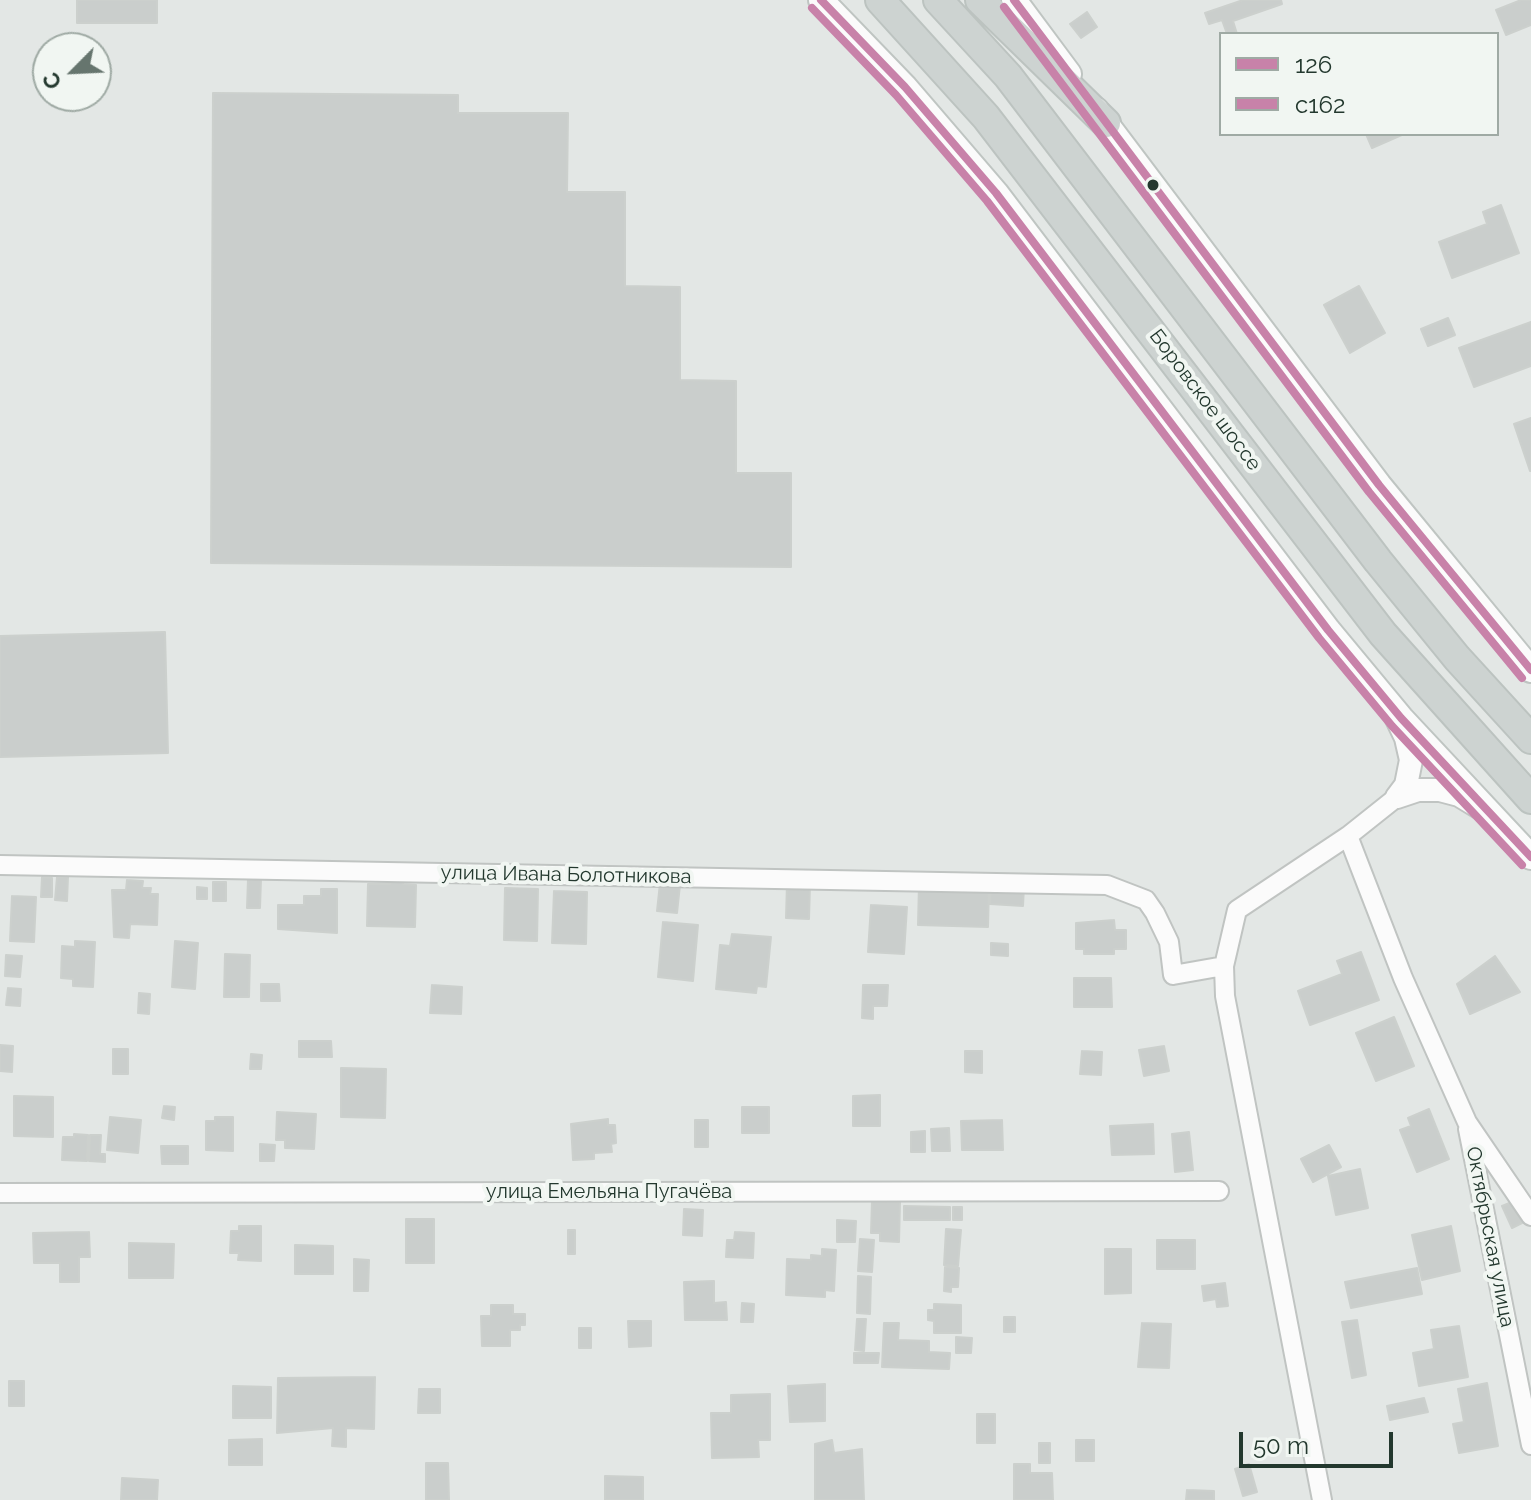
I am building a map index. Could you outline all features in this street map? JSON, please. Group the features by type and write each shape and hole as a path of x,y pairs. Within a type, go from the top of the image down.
{"main road":[{"path":"821,0 905,87 996,193 1202,466 1385,699 1531,857"},
{"name":"Боровское шоссе","path":"880,0 986,117 1383,634 1531,799"},
{"name":"Боровское шоссе","path":"938,0 1008,76 1412,603 1531,739"},
{"path":"980,0 1106,123"},
{"path":"1014,0 1379,485 1531,670"}],"street":[{"path":"1385,699 1410,748 1410,772 1397,797"},
{"path":"1322,1500 1228,1011 1224,966 1237,910 1348,836 1397,797 1418,790 1440,790 1459,795 1488,813"},
{"name":"Октябрьская улица","path":"1348,836 1403,978 1467,1122 1531,1216"},
{"name":"улица Ивана Болотникова","path":"0,865 1107,885 1146,900 1163,924 1173,975 1224,966"},
{"name":"Октябрьская улица","path":"1467,1122 1531,1445"},
{"name":"улица Емельяна Пугачёва","path":"0,1193 1219,1191"}],"building":[{"path":"77,0 157,0 157,23 77,23"},
{"path":"1243,0 1281,0 1282,4 1233,21 1236,32 1226,32 1222,20 1209,24 1205,13"},
{"path":"1521,0 1531,0 1531,25 1506,35 1496,10"},
{"path":"1087,12 1097,27 1081,38 1070,24"},
{"path":"213,93 458,95 458,113 568,113 567,192 625,192 625,286 680,287 680,380 736,381 736,473 791,473 791,567 211,563"},
{"path":"1367,136 1399,136 1372,148"},
{"path":"1501,205 1519,253 1452,278 1439,242 1487,224 1483,212"},
{"path":"1359,286 1385,333 1350,353 1324,305"},
{"path":"1448,318 1455,335 1428,346 1421,329"},
{"path":"1531,322 1531,366 1474,387 1459,348"},
{"path":"1531,418 1531,471 1530,471 1514,424"},
{"path":"165,632 168,753 0,757 0,636"},
{"path":"42,877 52,878 52,897 41,897"},
{"path":"57,877 68,877 67,901 55,900"},
{"path":"390,878 404,879 403,884 416,885 415,927 367,926 368,884 390,884"},
{"path":"248,879 261,879 260,908 247,908"},
{"path":"127,880 143,881 142,888 151,888 150,894 158,894 157,925 130,924 129,938 114,937 112,890 126,890"},
{"path":"213,882 226,882 226,901 213,901"},
{"path":"660,883 680,885 677,913 657,911"},
{"path":"787,883 810,884 809,919 786,918"},
{"path":"919,884 989,886 988,927 918,925"},
{"path":"991,885 1024,886 1023,906 990,904"},
{"path":"197,887 207,888 207,899 197,899"},
{"path":"505,888 538,889 537,941 504,940"},
{"path":"321,889 337,889 337,933 278,929 278,905 304,905 304,896 321,896"},
{"path":"554,891 587,892 586,944 552,943"},
{"path":"12,896 36,897 34,942 10,941"},
{"path":"871,905 907,907 904,954 868,952"},
{"path":"1114,920 1115,930 1126,930 1126,949 1114,949 1114,954 1084,954 1084,949 1076,949 1076,923"},
{"path":"663,922 698,925 693,981 658,977"},
{"path":"732,934 771,937 766,987 757,986 756,993 716,989 720,945 730,946"},
{"path":"75,941 95,942 93,987 73,986 73,979 61,978 62,946 75,947"},
{"path":"175,941 198,943 195,989 172,987"},
{"path":"991,943 1008,944 1008,956 991,955"},
{"path":"1361,952 1379,1000 1310,1025 1298,991 1342,974 1337,961"},
{"path":"225,954 250,955 249,997 224,997"},
{"path":"6,955 22,956 20,977 5,976"},
{"path":"1495,956 1520,992 1470,1014 1457,984"},
{"path":"1074,978 1111,978 1112,1007 1074,1007"},
{"path":"261,984 279,984 280,1001 261,1001"},
{"path":"432,985 462,987 461,1014 430,1013"},
{"path":"863,985 888,985 887,1006 873,1006 873,1019 862,1018"},
{"path":"8,988 21,989 20,1006 6,1005"},
{"path":"139,993 150,994 149,1014 138,1013"},
{"path":"1394,1017 1414,1066 1376,1081 1356,1033"},
{"path":"299,1041 331,1041 332,1057 299,1057"},
{"path":"0,1045 13,1046 12,1072 0,1071"},
{"path":"1164,1046 1169,1071 1144,1076 1139,1050"},
{"path":"113,1049 128,1049 128,1074 113,1074"},
{"path":"965,1051 982,1051 982,1073 965,1072"},
{"path":"1082,1051 1102,1052 1101,1075 1080,1074"},
{"path":"251,1054 262,1055 261,1069 250,1069"},
{"path":"341,1068 386,1069 385,1118 341,1117"},
{"path":"880,1095 880,1126 853,1126 853,1096"},
{"path":"14,1096 53,1097 53,1137 14,1136"},
{"path":"164,1106 175,1107 174,1120 162,1118"},
{"path":"742,1107 769,1107 769,1133 742,1133"},
{"path":"1429,1109 1449,1159 1417,1172 1400,1130 1411,1126 1408,1118"},
{"path":"277,1112 316,1114 314,1149 285,1148 285,1140 276,1140"},
{"path":"110,1117 141,1120 138,1153 107,1150"},
{"path":"215,1117 233,1117 233,1151 206,1150 206,1121 215,1121"},
{"path":"608,1119 608,1125 615,1125 616,1143 611,1144 612,1152 594,1153 594,1159 573,1160 571,1124"},
{"path":"695,1120 708,1120 708,1147 695,1147"},
{"path":"1002,1120 1003,1150 962,1150 961,1121"},
{"path":"1153,1124 1154,1154 1112,1155 1110,1126"},
{"path":"949,1128 950,1151 932,1151 931,1129"},
{"path":"925,1131 925,1152 911,1152 911,1132"},
{"path":"1189,1132 1193,1170 1175,1172 1172,1134"},
{"path":"74,1134 88,1135 87,1161 62,1160 63,1137 74,1137"},
{"path":"90,1135 101,1135 100,1154 105,1154 105,1162 89,1161"},
{"path":"260,1144 275,1145 274,1161 260,1161"},
{"path":"1329,1145 1341,1167 1313,1182 1301,1159"},
{"path":"161,1146 188,1146 188,1164 162,1164"},
{"path":"1360,1169 1368,1208 1336,1215 1328,1176"},
{"path":"1517,1200 1526,1221 1512,1228 1502,1206"},
{"path":"872,1201 900,1202 899,1242 880,1241 880,1233 871,1233"},
{"path":"904,1206 950,1207 950,1220 904,1220"},
{"path":"953,1207 962,1207 962,1220 953,1220"},
{"path":"684,1209 703,1210 702,1236 683,1235"},
{"path":"406,1219 434,1219 434,1263 406,1263"},
{"path":"837,1220 856,1221 855,1242 837,1242"},
{"path":"239,1226 261,1226 261,1261 238,1260 239,1253 230,1253 231,1231 239,1231"},
{"path":"1451,1226 1460,1271 1422,1280 1412,1235"},
{"path":"946,1229 961,1230 958,1266 944,1265"},
{"path":"568,1230 575,1230 575,1254 568,1254"},
{"path":"89,1232 90,1257 79,1257 79,1282 60,1282 60,1263 34,1263 33,1233"},
{"path":"735,1232 754,1233 753,1258 726,1257 727,1240 734,1240"},
{"path":"860,1239 874,1240 872,1272 858,1271"},
{"path":"1157,1240 1195,1240 1195,1269 1157,1269"},
{"path":"129,1243 174,1244 173,1278 129,1278"},
{"path":"295,1245 333,1246 333,1274 295,1274"},
{"path":"822,1249 836,1250 834,1291 825,1290 825,1297 786,1295 787,1259 811,1260 811,1255 822,1256"},
{"path":"1105,1249 1131,1249 1131,1293 1105,1294"},
{"path":"354,1259 369,1260 368,1291 354,1291"},
{"path":"945,1267 959,1268 958,1287 951,1287 951,1292 944,1291"},
{"path":"1417,1268 1422,1294 1351,1308 1345,1282"},
{"path":"858,1276 871,1277 870,1314 857,1313"},
{"path":"714,1281 714,1303 726,1302 727,1320 685,1320 684,1282"},
{"path":"1225,1283 1228,1306 1217,1307 1216,1299 1204,1301 1202,1286"},
{"path":"742,1303 754,1304 753,1322 741,1322"},
{"path":"934,1304 961,1305 961,1333 934,1333 934,1321 928,1320 928,1310 934,1310"},
{"path":"491,1305 513,1305 513,1314 525,1314 525,1325 520,1325 520,1330 510,1330 510,1346 482,1346 481,1316 491,1316"},
{"path":"1004,1317 1015,1317 1015,1332 1004,1332"},
{"path":"857,1319 866,1319 864,1351 855,1350"},
{"path":"1357,1320 1366,1375 1352,1378 1342,1322"},
{"path":"628,1321 651,1321 651,1346 629,1347"},
{"path":"884,1323 899,1323 898,1340 929,1341 929,1352 950,1353 949,1369 882,1367"},
{"path":"1142,1323 1171,1324 1169,1368 1138,1367"},
{"path":"1459,1326 1468,1377 1419,1386 1413,1353 1434,1349 1431,1330"},
{"path":"579,1328 591,1328 591,1348 579,1348"},
{"path":"956,1337 972,1338 971,1353 956,1353"},
{"path":"854,1353 879,1353 878,1363 854,1363"},
{"path":"375,1377 374,1429 346,1428 346,1447 332,1446 333,1428 277,1433 278,1378"},
{"path":"9,1381 24,1381 24,1406 9,1406"},
{"path":"1487,1383 1498,1446 1459,1453 1453,1424 1464,1422 1458,1389"},
{"path":"825,1384 825,1421 790,1422 788,1386"},
{"path":"233,1386 271,1387 271,1418 233,1418"},
{"path":"419,1389 440,1389 440,1413 418,1413"},
{"path":"770,1394 770,1440 758,1440 759,1457 712,1458 711,1413 731,1413 731,1395"},
{"path":"1424,1398 1428,1412 1390,1420 1387,1406"},
{"path":"977,1414 995,1414 995,1443 977,1443"},
{"path":"262,1439 262,1465 229,1465 229,1440"},
{"path":"832,1440 834,1453 862,1449 864,1500 815,1500 815,1444"},
{"path":"1076,1440 1094,1440 1094,1461 1076,1461"},
{"path":"1039,1443 1050,1443 1050,1463 1039,1463"},
{"path":"426,1463 448,1463 449,1500 426,1500"},
{"path":"1014,1464 1030,1464 1030,1473 1052,1473 1053,1500 1014,1500"},
{"path":"1249,1464 1257,1492 1243,1496 1235,1469"},
{"path":"605,1476 643,1477 643,1500 605,1500"},
{"path":"122,1478 158,1480 157,1500 121,1500"},
{"path":"1187,1490 1214,1491 1214,1500 1186,1500"}],"transit line":[{"name":"126","path":"821,0 905,87 996,193 1328,630 1401,718 1531,857"},
{"name":"126","path":"1014,0 1379,485 1531,670"},
{"name":"с162","path":"1004,7 1369,492 1522,678"},
{"name":"с162","path":"812,8 896,95 987,201 1319,638 1392,726 1522,865"}]}
